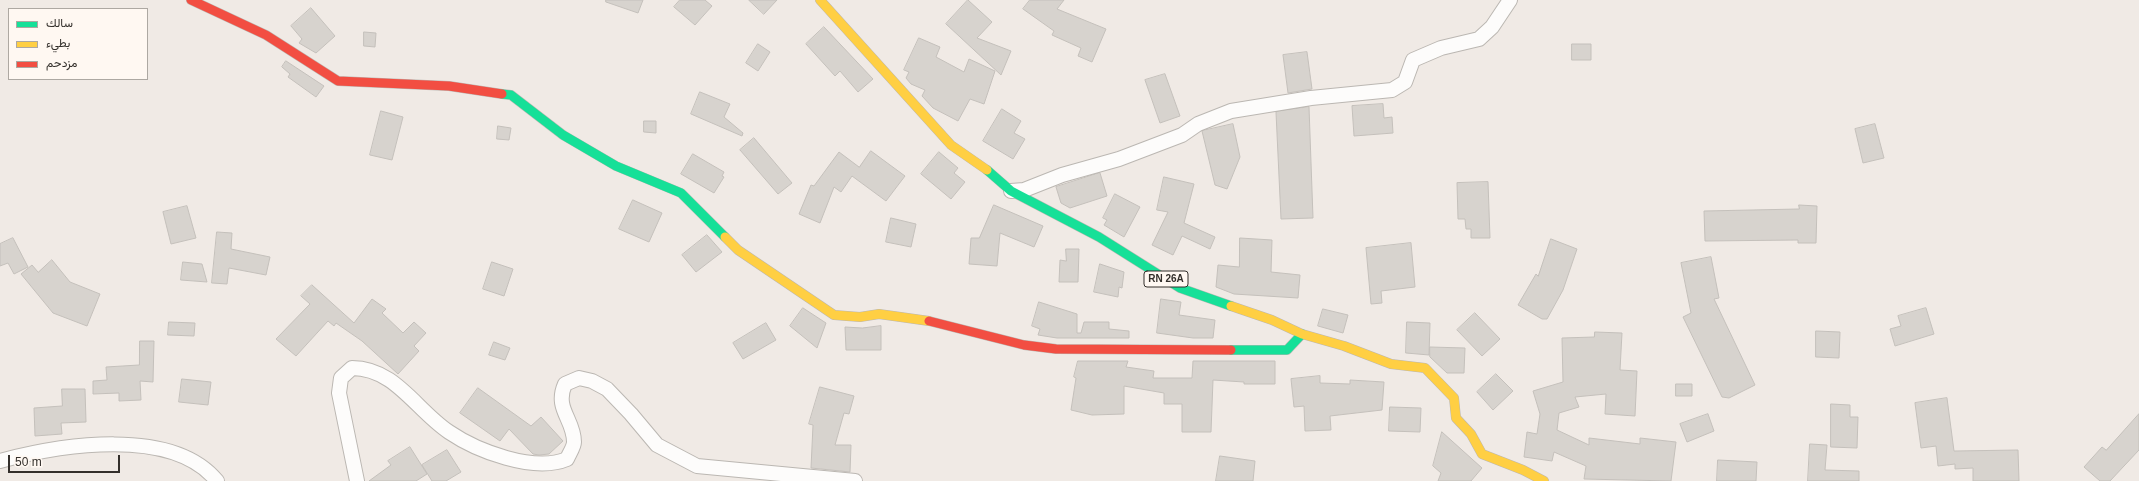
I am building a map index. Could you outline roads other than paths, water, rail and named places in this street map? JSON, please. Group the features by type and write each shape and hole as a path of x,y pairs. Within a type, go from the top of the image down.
{"street":[{"path":"191,0 266,35 338,81 449,86 511,95 563,135 616,166 681,193 738,250 834,315 860,317 878,314 900,316 931,321 1024,345 1056,350 1287,350 1302,334"},
{"name":"RN 26A","path":"820,0 905,96 952,145 992,173 1011,191 1099,237 1180,288 1272,320 1302,334 1344,346 1391,364 1425,368 1454,398 1456,418 1471,434 1482,454 1523,470 1544,481"},
{"path":"1011,191 1024,190 1062,174 1119,159 1182,135 1198,124 1231,111 1311,98 1392,90 1405,82 1413,60 1441,48 1479,39 1492,28 1510,0"},
{"path":"357,481 339,393 341,378 352,368 366,368 389,379 448,432 492,454 531,464 557,463 567,459 574,443 572,430 563,413 560,394 565,384 578,378 592,381 607,389 631,414 657,445 698,466 855,481"},
{"path":"0,461 28,453 103,444 141,444 194,460 217,481"}]}
